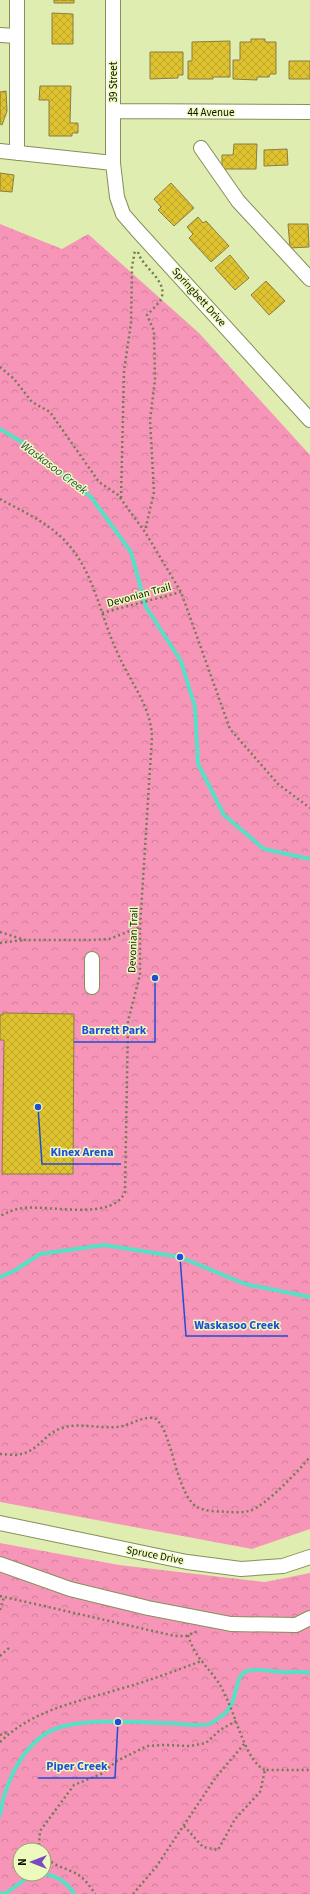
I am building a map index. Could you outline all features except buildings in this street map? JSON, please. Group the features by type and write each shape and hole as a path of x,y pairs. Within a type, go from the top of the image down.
{"street":[{"path":"17,0 17,153"},
{"name":"39 Street","path":"113,0 113,163"},
{"path":"0,35 17,36"},
{"name":"44 Avenue","path":"113,111 310,112"},
{"path":"201,148 238,201 310,277"},
{"path":"0,151 113,163"},
{"name":"Springbett Drive","path":"113,163 116,198 123,214 310,420"},
{"path":"92,959 92,987"},
{"name":"Spruce Drive","path":"0,1523 187,1562 241,1569 283,1566 310,1557"},
{"path":"0,1564 70,1589 148,1608 231,1624 296,1625 310,1618"}],"path":[{"path":"120,498 124,371 131,323 132,267 137,250 142,260 157,278 162,289 160,301 147,316 154,331 155,380 150,420 154,492 145,532"},
{"path":"0,368 14,379 32,402 50,412 99,482 120,498 145,532 181,592 230,729 278,784 310,808"},
{"name":"Devonian Trail","path":"0,499 47,526 65,540 82,561 118,654 149,713 152,726 152,753 140,927 140,975 128,1021 127,1182 124,1196 118,1202 104,1208 27,1208 15,1210 0,1216"},
{"name":"Devonian Trail","path":"102,613 181,592"},
{"path":"0,943 25,940 99,940 140,927"},
{"path":"0,932 25,940"},
{"path":"0,1454 22,1454 28,1452 35,1448 53,1431 63,1427 116,1427 129,1425 143,1418 155,1418 165,1432 183,1488 190,1501 199,1508 213,1511 242,1512 249,1512 259,1505 292,1477 310,1457"},
{"path":"0,1610 4,1597"},
{"path":"188,1635 192,1647 224,1691 245,1743 257,1763 265,1770 310,1770"},
{"path":"0,1656 10,1648"},
{"path":"0,1742 10,1732 25,1721 52,1709 168,1674 201,1661"},
{"path":"39,1842 40,1831 74,1785 102,1774 117,1761 147,1746 190,1746 206,1743 220,1730 236,1721"},
{"path":"0,1735 10,1732"},
{"path":"133,1894 156,1867 216,1777 245,1743"},
{"path":"184,1826 203,1847 214,1850 220,1848 235,1819 260,1792 265,1770"},
{"path":"52,1862 79,1875 86,1881 95,1894"}],"green space":[{"path":"0,224 62,249 88,234 199,333 310,455 310,1529 252,1549 0,1502"},
{"path":"0,1543 119,1565 265,1582 310,1573 310,1894 0,1894"}],"waterway":[{"name":"Waskasoo Creek","path":"0,429 20,441 91,497 131,552 146,607 181,661 195,707 198,764 224,815 264,849 310,859"},
{"name":"Waskasoo Creek","path":"0,1277 14,1271 40,1254 104,1245 180,1257 245,1284 310,1297"},
{"path":"0,1815 12,1774 28,1749 51,1731 64,1726 89,1722 141,1722 205,1725 214,1722 228,1710 231,1706 240,1677 247,1671 259,1670 310,1673"},
{"path":"52,1876 62,1880 74,1894"},
{"path":"0,1893 5,1894 21,1882"}],"place":[{"name":"Barrett Park","path":"155,978"},
{"name":"Kinex Arena","path":"38,1107"},
{"name":"Waskasoo Creek","path":"180,1257"},
{"name":"Piper Creek","path":"118,1722"}]}
